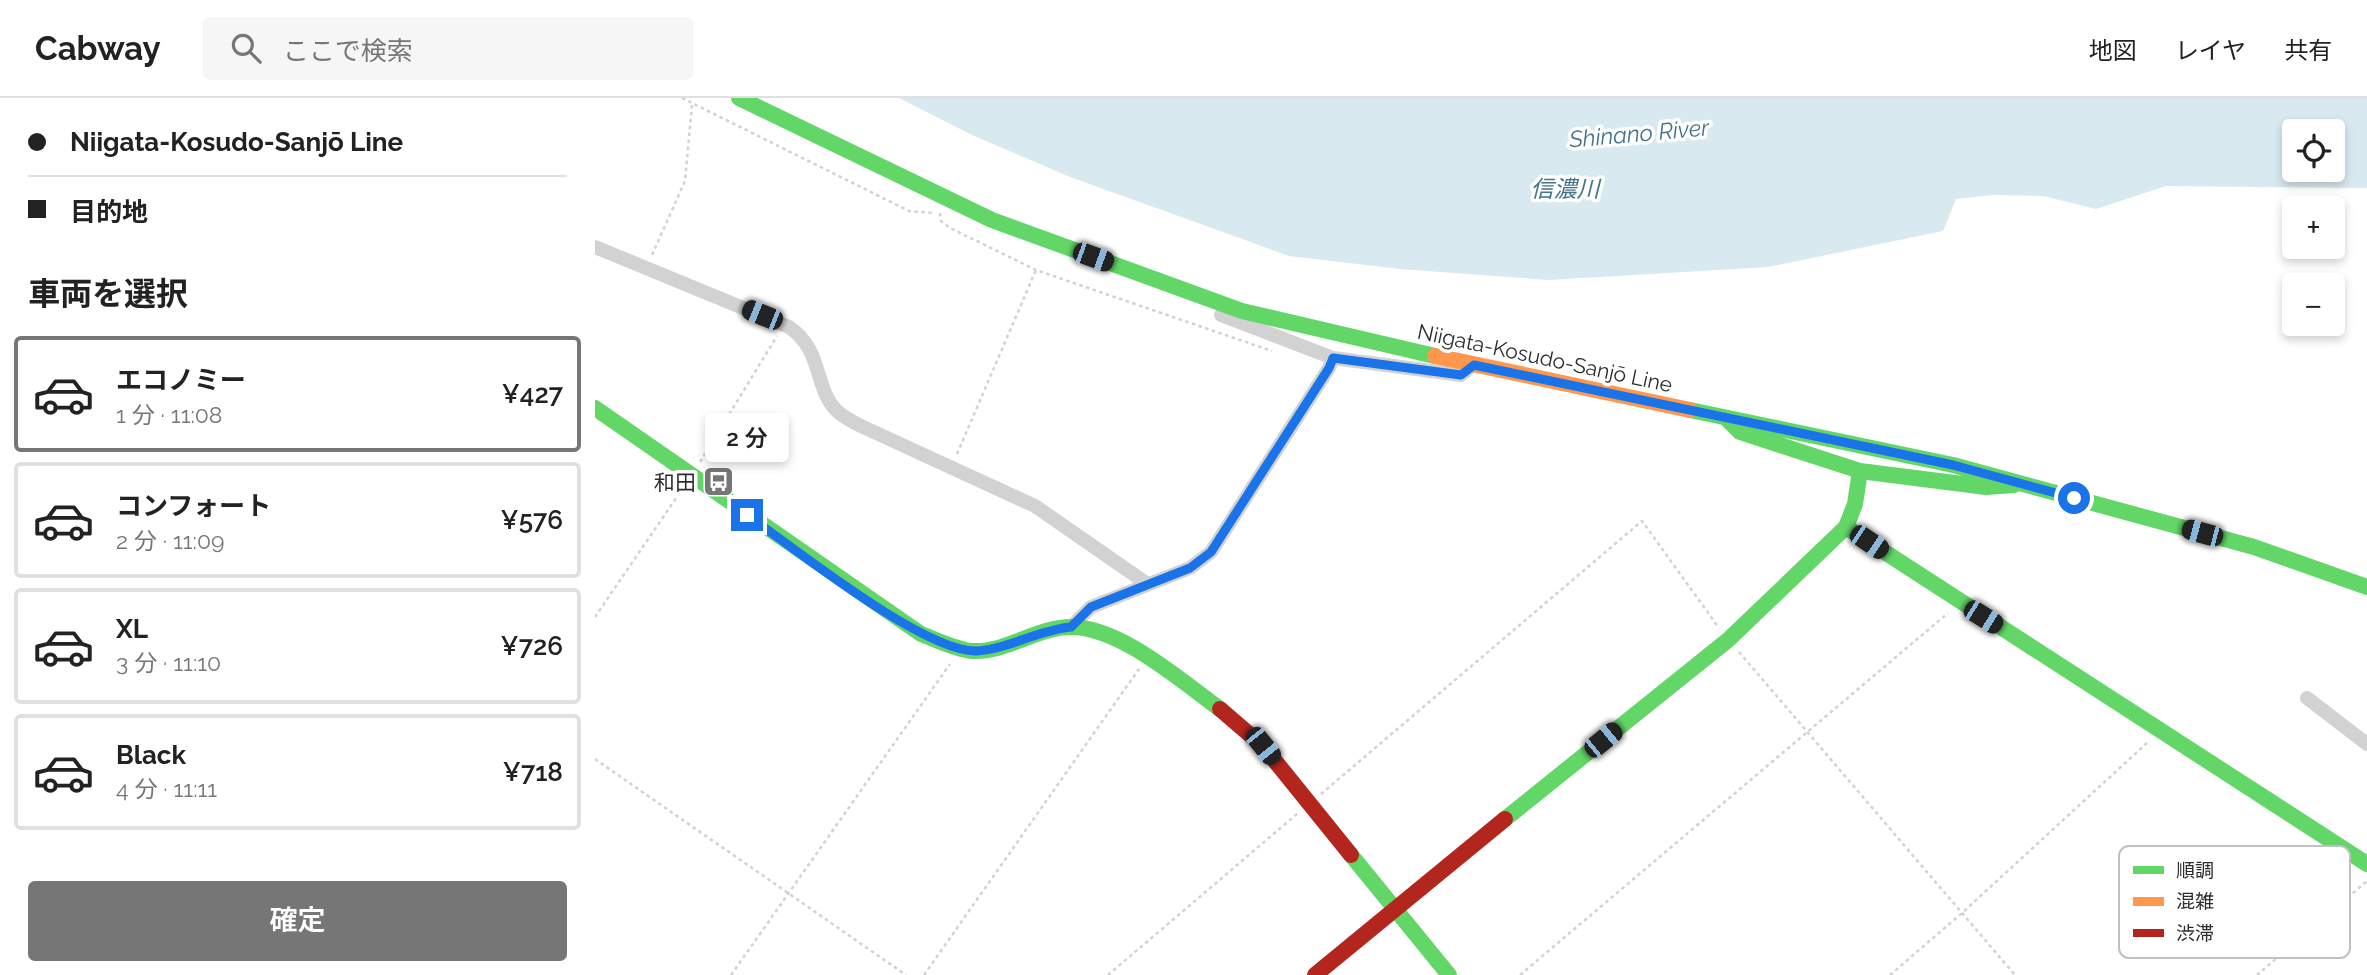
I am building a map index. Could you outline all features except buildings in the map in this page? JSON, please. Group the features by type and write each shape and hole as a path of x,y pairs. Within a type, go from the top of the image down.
{"street":[{"name":"Niigata-Kosudo-Sanjō Line","path":"739,98 992,220 1243,311 1474,365 1953,465 2254,547 2367,587"},
{"path":"595,247 785,325 798,333 811,349 826,391 837,411 860,426 1035,506 1146,583"},
{"path":"1190,292 1203,308 1333,358 1461,375 1474,365"},
{"path":"1071,627 1091,607 1146,583 1190,568 1211,552 1333,358"},
{"path":"595,408 921,635 960,649 990,649 1041,632 1071,627 1115,638 1147,658 1243,726 1449,975"},
{"path":"1726,418 1740,432 1860,471 1986,487 2022,484"},
{"path":"1315,975 1394,908 1728,640 1846,527 1855,504 1860,471"},
{"path":"1846,527 2339,846"},
{"path":"2307,698 2367,744"},
{"path":"2350,853 2367,864"}],"path":[{"path":"682,98 909,211 940,213 941,220 950,228 1035,270 1280,353"},
{"path":"647,269 685,181 692,105"},
{"path":"951,469 1035,270"},
{"path":"595,617 692,475 785,325"},
{"path":"1108,975 1642,521 1728,640 2015,975"},
{"path":"1520,975 1961,603"},
{"path":"731,975 960,649"},
{"path":"924,975 1147,658"},
{"path":"1889,975 1962,913 2161,731"},
{"path":"595,759 906,975"},
{"path":"2350,896 2367,881"},
{"path":"2257,975 2277,958"}],"water":[{"name":"信濃川","path":"899,98 2367,98 2367,188 2166,186 2096,209 2043,196 1993,195 1956,199 1943,231 1768,267 1549,280 1400,269 1289,256 1070,177 972,135"}],"traffic: fast":[{"path":"739,98 992,220 1242,311 1435,356"},
{"path":"595,408 921,634 952,646 985,651 1058,628 1090,629 1129,645 1149,657 1220,709"},
{"path":"1690,410 1953,465 2254,547 2367,587"},
{"path":"1726,418 1740,432 1860,471 1986,487 2014,485"},
{"path":"1505,819 1728,640 1846,527 1855,504 1860,471"},
{"path":"1846,527 2339,846"},
{"path":"2350,853 2367,864"},
{"path":"1351,855 1449,975"}],"traffic: slow":[{"path":"1435,356 1690,410"}],"traffic: jam":[{"path":"1220,709 1263,746 1351,855"},
{"path":"1315,975 1505,819"}],"place":[{"name":"和田","path":"719,482"}],"route":[{"path":"747,515 921,635 960,649 990,649 1029,635 1071,627 1091,607 1146,583 1190,568 1211,552 1333,358 1461,375 1474,365 1953,465 2074,498"}],"water label":[{"name":"Shinano River","path":"1639,133"}]}
